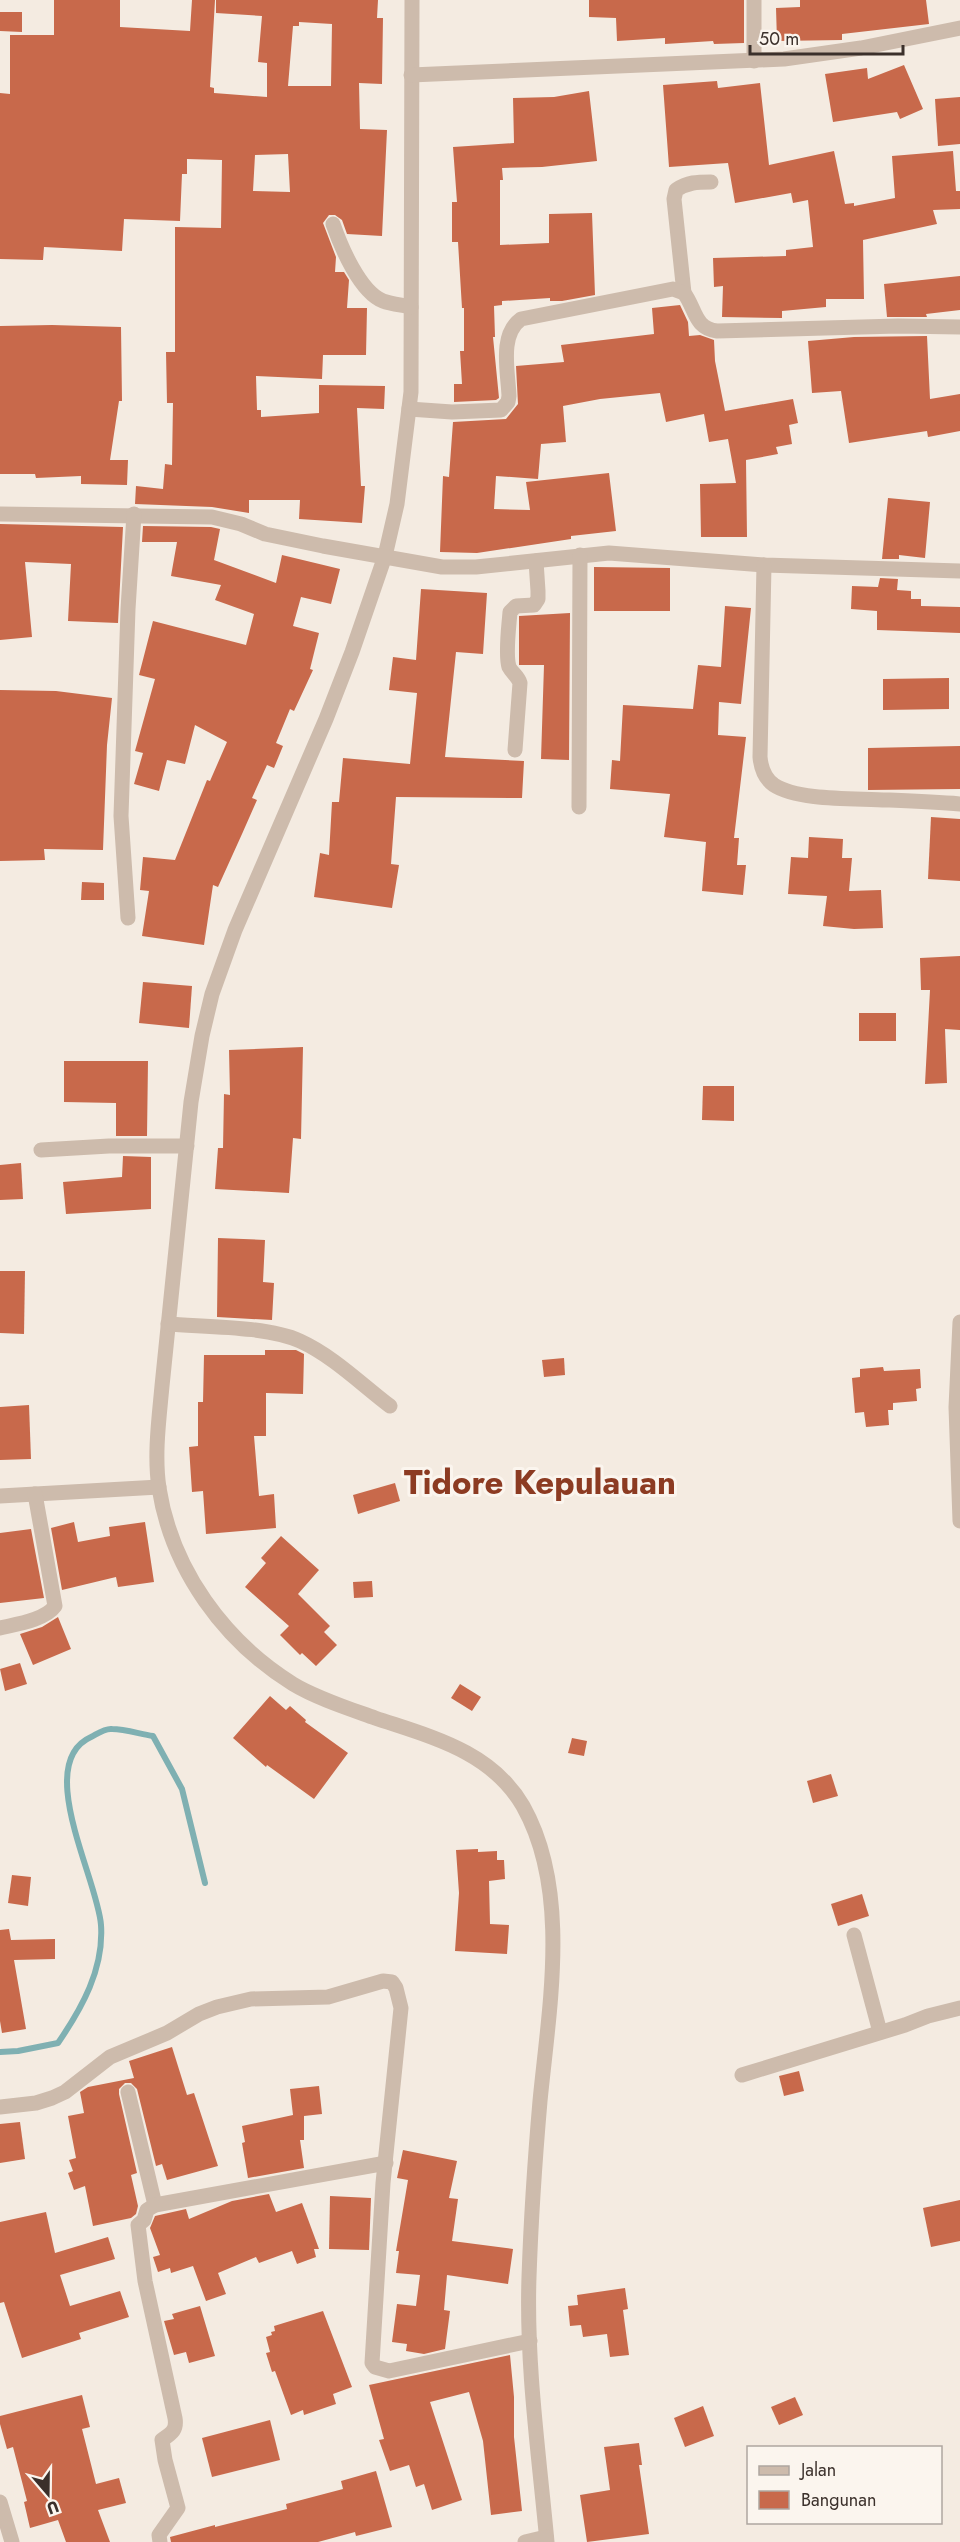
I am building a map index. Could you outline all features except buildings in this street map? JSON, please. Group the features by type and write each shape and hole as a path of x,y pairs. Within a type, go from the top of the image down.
{"street":[{"path":"412,0 409,410 397,504 385,556 326,719 235,930 212,994 202,1036 187,1146 158,1431 159,1487 181,1561 192,1582 228,1631 295,1685 374,1717 446,1741 476,1757 507,1784 522,1806 533,1829 549,1879 552,1952 536,2154 529,2281 530,2341 546,2540 525,2542"},
{"path":"754,0 754,61"},
{"path":"411,75 754,61 861,48 960,28"},
{"path":"711,182 692,182 683,186 676,190 674,199 684,293 698,322 709,330 960,327"},
{"path":"333,224 350,262 369,293 383,301 411,307"},
{"path":"409,410 495,412 506,406 509,396 507,342 513,325 521,319 673,289 684,293"},
{"path":"0,514 134,514 213,517 241,524 265,534 442,567 476,567 609,553 764,565 960,571"},
{"path":"128,918 121,816 128,609 134,514"},
{"path":"579,807 580,555"},
{"path":"515,750 520,683 518,676 510,670 508,662 510,612 516,606 534,605 538,598 536,561"},
{"path":"764,565 760,757 762,770 766,777 773,784 787,791 813,796 960,804"},
{"path":"40,1150 108,1146 187,1146"},
{"path":"960,1322 956,1407 960,1521"},
{"path":"168,1324 263,1332 298,1341 325,1355 390,1406"},
{"path":"0,1496 159,1487"},
{"path":"0,1628 34,1619 51,1611 55,1606 35,1494"},
{"path":"854,1935 880,2032"},
{"path":"0,2108 36,2103 52,2098 64,2092 110,2057 167,2033 217,2007 251,1999 317,1999 383,1981 392,1982 396,1988 401,2008 370,2354 375,2367 383,2371 530,2341"},
{"path":"742,2075 927,2016 960,2008"},
{"path":"128,2092 155,2205"},
{"path":"160,2542 159,2535 178,2508 162,2440 173,2432 176,2418 145,2281 138,2225 144,2220 147,2210 155,2205 386,2163"},
{"path":"0,2502 12,2542"}],"waterway":[{"path":"0,2052 58,2043 83,2002 95,1972 99,1957 101,1925 73,1824 68,1796 68,1771 75,1751 91,1737 109,1729 153,1736 182,1789 205,1883"}],"district":[{"name":"Tidore Kepulauan","path":"540,1482"}]}
